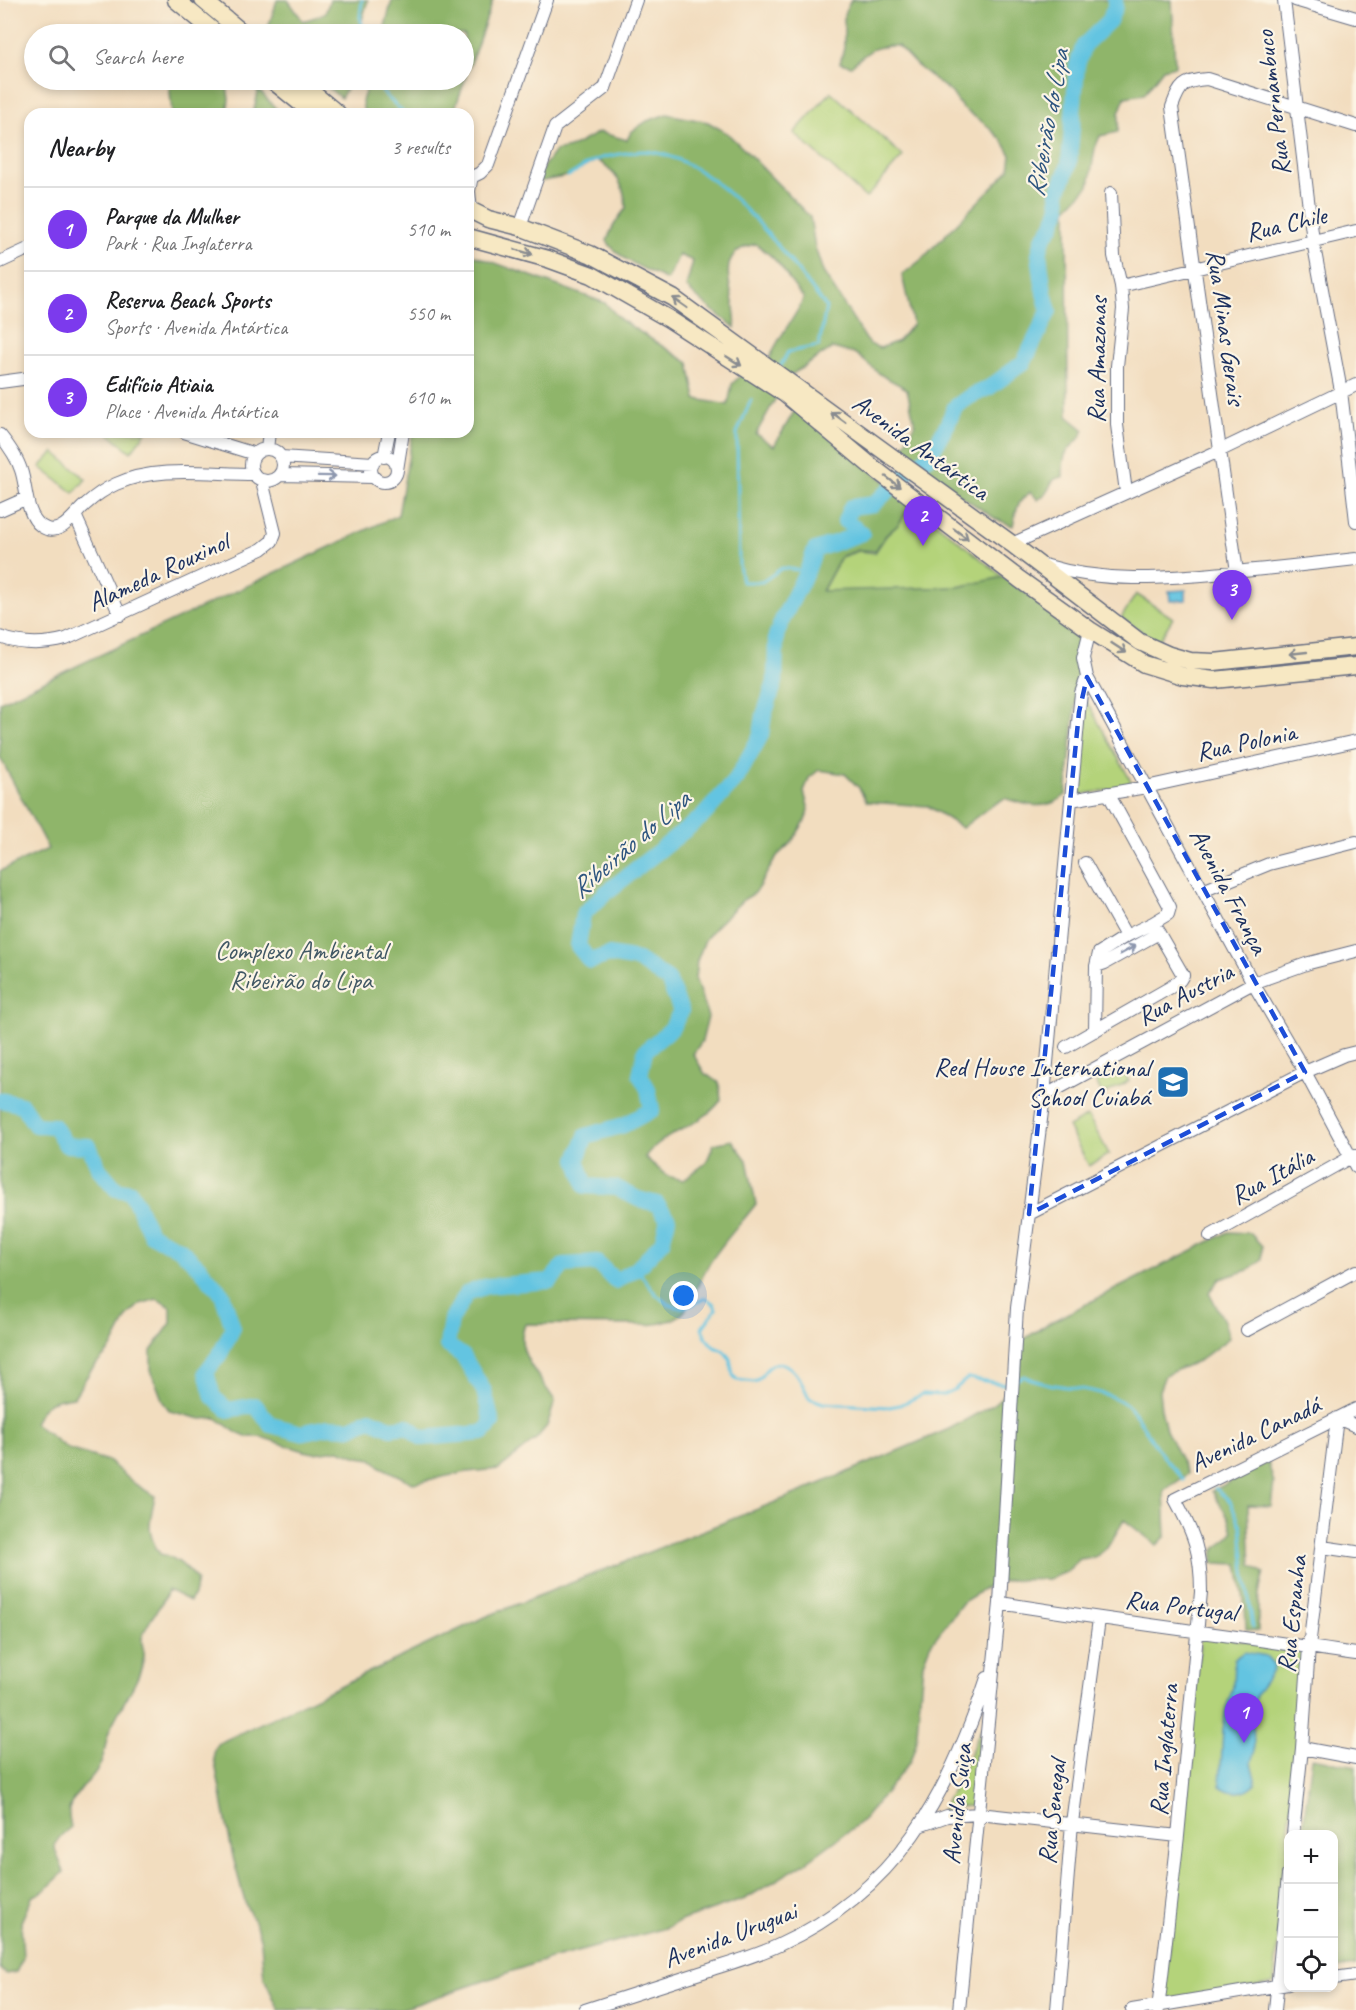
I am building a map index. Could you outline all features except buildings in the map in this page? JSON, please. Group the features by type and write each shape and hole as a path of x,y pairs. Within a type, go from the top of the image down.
{"main road":[{"path":"176,0 205,24"},
{"path":"203,0 232,24"},
{"path":"284,90 307,108"},
{"path":"309,90 331,108"},
{"name":"Avenida Antártica","path":"474,216 520,227 590,254 673,298 1012,544 1140,642 1169,656 1190,661 1214,662 1356,647"},
{"name":"Avenida Antártica","path":"474,239 559,263 592,275 628,294 784,394 871,466 1019,579 1090,630 1144,664 1183,676 1214,680 1356,666"},
{"path":"1090,630 1100,611"}],"street":[{"path":"474,175 488,165 547,0"},
{"path":"520,227 555,127 605,88 636,0"},
{"name":"Rua Pernambuco","path":"1284,0 1313,241 1341,392 1356,521"},
{"path":"1294,0 1356,18"},
{"name":"Rua Minas Gerais","path":"1237,572 1172,107 1178,89 1191,80 1207,79 1296,106"},
{"path":"1296,106 1356,126"},
{"name":"Rua Amazonas","path":"1111,194 1114,256 1123,309 1117,366 1117,425 1126,492"},
{"name":"Rua Chile","path":"1120,286 1356,231"},
{"path":"0,262 24,251"},
{"path":"0,382 24,379"},
{"path":"1012,544 1221,450 1356,384"},
{"path":"0,435 20,467 31,513 36,521 48,529 59,528 104,490 133,477 168,472 272,481 281,475 374,477"},
{"path":"203,438 255,454 267,449 277,452 284,464 281,475"},
{"path":"267,449 268,438"},
{"path":"387,438 379,460 371,470 378,481 387,482 396,471 402,438"},
{"path":"255,454 251,464 257,478"},
{"path":"281,456 392,460 396,471"},
{"name":"Alameda Rouxinol","path":"0,637 29,644 54,642 77,635 234,562 269,543 275,528 257,478"},
{"path":"0,510 27,498"},
{"path":"75,515 120,615"},
{"path":"1035,562 1076,573 1161,579 1356,559"},
{"name":"Avenida França","path":"1090,630 1083,658 1088,676 1253,983 1354,1160"},
{"name":"Avenida Suiça","path":"959,2010 1000,1603 1017,1308 1044,1096 1082,693 1088,676"},
{"name":"Rua Polonia","path":"1071,800 1146,787 1356,741"},
{"path":"1096,966 1156,928 1168,914 1170,906 1108,794"},
{"path":"1205,890 1269,864 1356,842"},
{"path":"1085,863 1126,936"},
{"path":"1095,1031 1096,966 1099,954 1126,936 1156,928"},
{"path":"1066,1047 1180,980 1184,975 1156,928"},
{"name":"Rua Austria","path":"1044,1096 1253,983 1309,963 1356,951"},
{"path":"1029,1214 1305,1072 1344,1054 1356,1052"},
{"name":"Rua Itália","path":"1210,1236 1354,1160"},
{"path":"1247,1330 1356,1271"},
{"name":"Avenida Canadá","path":"1175,1499 1356,1409"},
{"path":"1337,1418 1356,1426"},
{"name":"Rua Espanha","path":"1293,1830 1309,1647 1337,1418"},
{"name":"Rua Inglaterra","path":"1158,2008 1178,1836 1198,1630 1201,1567 1196,1541 1175,1499"},
{"path":"1322,1547 1356,1552"},
{"name":"Rua Portugal","path":"1000,1603 1098,1619 1198,1630 1356,1654"},
{"name":"Rua Senegal","path":"1057,2010 1072,1824 1098,1619"},
{"name":"Avenida Uruguai","path":"585,2010 750,1957 796,1937 831,1916 863,1891 894,1860 922,1825 944,1786 973,1723 994,1657"},
{"path":"1302,1748 1356,1758"},
{"path":"922,1825 947,1816 979,1814 1178,1836"},
{"path":"1275,2010 1282,1984 1288,1884"},
{"path":"1338,1977 1356,1975"},
{"path":"1132,2010 1158,2008 1282,1984"}],"highlighted area":[{"path":"1087,677 1305,1072 1029,1214 1079,712"}],"green space":[{"path":"277,0 288,0 303,21 325,14 330,0 368,0 361,24 269,24"},
{"path":"392,0 493,0 474,54 474,24 386,24"},
{"path":"851,0 1172,0 1175,66 1163,69 1144,94 1125,97 1119,113 1118,132 1100,136 1095,148 1089,186 1067,208 1068,417 1084,430 1065,455 1063,477 1053,481 1038,500 1031,492 1023,499 1016,511 1013,526 996,519 899,455 915,425 907,389 881,375 856,354 832,348 788,377 769,361 804,298 775,260 756,244 741,249 732,257 729,267 735,328 686,287 693,261 679,255 667,280 634,264 612,248 607,241 610,232 626,208 624,192 618,180 604,165 597,160 568,176 538,182 543,167 555,151 570,148 599,132 627,140 631,132 647,121 667,114 708,122 727,133 810,217 815,247 823,272 869,344 880,348 898,341 913,324 902,275 922,259 1009,170 1011,155 1002,140 985,124 962,108 952,93 916,65 898,46 883,46 873,50 851,66 840,63 844,48 844,14"},
{"path":"170,90 228,90 228,108 171,108"},
{"path":"256,90 275,108 254,108 258,93"},
{"path":"331,90 345,90 341,98"},
{"path":"366,90 461,90 455,108 363,108 362,101"},
{"path":"831,92 903,156 866,198 794,133"},
{"name":"Complexo Ambiental Ribeirão do Lipa","path":"474,255 605,303 621,320 689,363 696,399 728,405 732,384 745,371 777,396 756,434 774,446 795,410 912,503 899,524 886,535 875,551 859,550 841,556 822,591 958,587 1003,577 1083,633 1066,795 1052,803 1037,806 1005,798 962,828 928,806 867,802 859,788 845,774 819,770 809,778 804,792 809,810 805,821 792,842 777,856 755,893 743,900 705,940 697,961 695,978 708,1017 702,1041 693,1054 705,1074 719,1082 721,1100 703,1117 662,1141 645,1157 667,1176 683,1180 706,1163 714,1144 732,1140 747,1160 756,1204 710,1262 686,1309 674,1319 648,1325 525,1324 522,1338 525,1354 555,1401 547,1426 536,1439 499,1469 467,1472 413,1483 381,1467 372,1459 339,1450 314,1453 304,1451 261,1437 246,1437 216,1418 201,1419 170,1411 163,1402 151,1370 151,1351 171,1323 171,1307 157,1299 140,1304 127,1317 110,1350 91,1370 74,1397 59,1399 45,1406 34,1423 68,1449 108,1461 135,1484 155,1496 150,1526 155,1546 160,1554 176,1560 197,1580 194,1595 190,1601 168,1590 143,1634 144,1657 138,1677 109,1732 98,1769 72,1802 69,1811 71,1827 56,1843 56,1852 64,1872 44,1891 32,1897 21,1922 23,1958 16,1972 7,1974 0,1969 0,871 48,849 0,757 0,702 398,515 412,438 474,438"},
{"path":"114,438 142,438 131,452"},
{"path":"54,452 86,479 74,493 40,467"},
{"path":"912,503 1003,577 958,587 822,592 841,557 859,551 875,553 886,536 898,525"},
{"path":"1136,594 1173,618 1158,642 1121,618"},
{"path":"1085,698 1132,783 1129,787 1076,795"},
{"path":"1122,1069 1129,1081 1103,1095 1096,1082"},
{"path":"1088,1116 1109,1154 1089,1166 1068,1127"},
{"path":"1228,1232 1250,1233 1262,1246 1262,1259 1248,1270 1220,1279 1209,1292 1224,1321 1229,1338 1200,1360 1165,1375 1159,1391 1166,1430 1188,1474 1164,1491 1166,1536 1157,1545 1124,1520 1107,1548 1095,1557 1080,1559 1066,1572 1049,1579 994,1583 963,1602 930,1645 923,1663 916,1743 910,1762 862,1821 805,1863 745,1899 666,1928 536,1963 399,2010 279,2010 264,1978 261,1942 256,1925 246,1906 233,1857 214,1758 214,1750 219,1743 485,1617 803,1491 949,1429 991,1406 1004,1395 1014,1381 1015,1345 1049,1323"},
{"path":"1268,1462 1274,1483 1271,1506 1248,1505 1251,1565 1264,1573 1259,1594 1258,1631 1246,1629 1238,1564 1213,1563 1214,1551 1233,1532 1229,1519 1212,1491"},
{"path":"1201,1634 1306,1651 1289,1830 1284,1830 1284,1879 1274,1983 1163,2002"},
{"path":"981,1728 972,1806 955,1807 941,1812 965,1766"},
{"path":"1312,1758 1356,1766 1356,1966 1338,1968 1338,1830 1303,1830"}],"water":[{"path":"1186,590 1186,600 1170,601 1169,591"},
{"path":"1244,1652 1266,1656 1274,1665 1273,1671 1256,1694 1253,1718 1254,1752 1251,1763 1256,1783 1248,1789 1234,1792 1220,1786 1223,1730 1226,1709 1233,1687 1234,1659"}],"waterway":[{"path":"362,0 360,17 362,24"},
{"name":"Ribeirão do Lipa","path":"0,1100 22,1105 35,1125 54,1126 66,1145 89,1146 99,1169 116,1189 131,1192 151,1235 180,1249 222,1294 233,1328 220,1354 206,1372 213,1397 228,1410 255,1405 271,1425 301,1433 327,1427 350,1428 370,1419 391,1428 407,1426 422,1438 483,1433 492,1423 484,1391 463,1356 447,1345 451,1320 467,1293 487,1286 550,1281 564,1265 597,1263 616,1281 637,1268 662,1242 668,1219 657,1204 638,1199 617,1188 586,1186 577,1159 586,1136 624,1125 652,1110 648,1089 640,1075 645,1051 671,1029 681,1011 668,980 638,960 609,955 590,961 578,946 583,914 608,891 703,816 737,778 761,735 764,715 775,682 776,636 815,550 862,533 845,521 851,507 874,504 911,469 929,456 955,407 990,387 1024,362 1049,311 1044,293 1039,254 1043,239 1052,226 1059,209 1058,193 1069,164 1077,65 1084,45 1109,21 1115,7 1115,0"},
{"path":"382,90 399,108"},
{"path":"568,176 600,158 645,151 672,157 699,170 724,189 770,236 826,307 819,346 788,352 780,367"},
{"path":"751,400 737,433 739,564 742,582 762,582 782,568 807,571"},
{"path":"637,1268 656,1294 669,1304 683,1307 706,1298 714,1304 716,1309 702,1328 706,1338 714,1347 724,1351 730,1359 733,1375 737,1380 755,1382 768,1368 775,1364 782,1364 794,1371 809,1398 823,1403 889,1407 900,1405 923,1394 942,1395 955,1389 968,1378 1003,1384 1010,1382"},
{"path":"1016,1380 1024,1376 1047,1384 1094,1391 1124,1403 1131,1409 1163,1456 1184,1480"},
{"path":"1215,1488 1230,1501 1241,1526 1253,1627"}],"place":[{"name":"Reserva Beach Sports","path":"923,546"},
{"name":"Edifício Atiaia","path":"1232,620"},
{"name":"Red House International School Cuiabá","path":"1173,1082"},
{"name":"Parque da Mulher","path":"1244,1743"}]}
